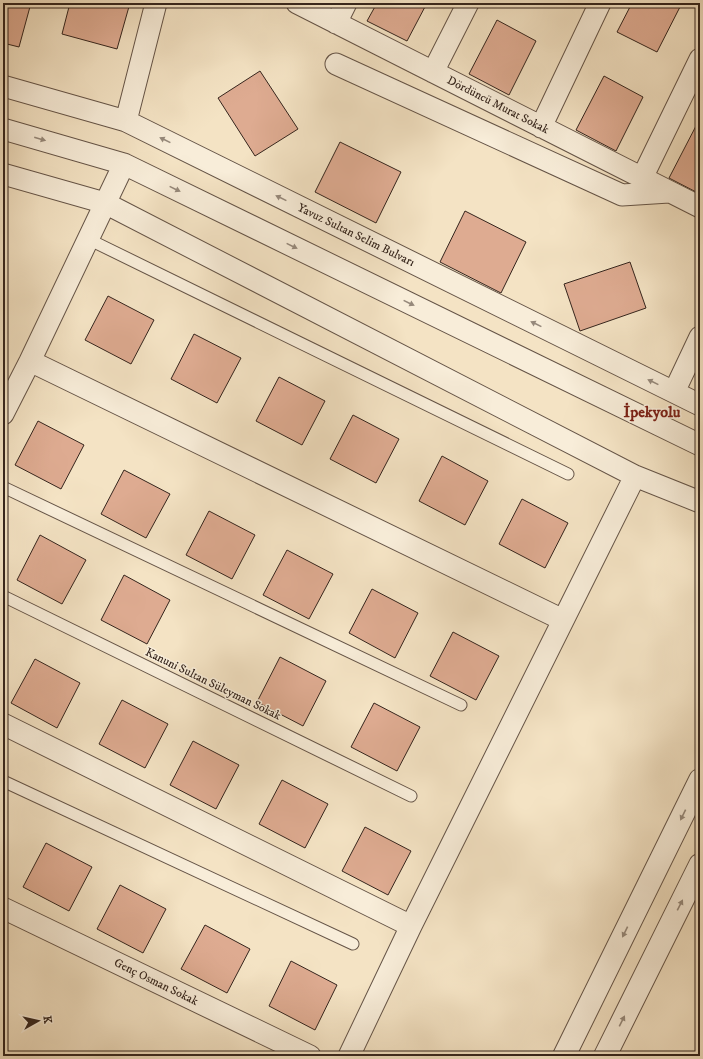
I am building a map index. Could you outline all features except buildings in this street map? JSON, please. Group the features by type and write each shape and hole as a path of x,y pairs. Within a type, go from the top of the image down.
{"street":[{"path":"126,121 156,3"},
{"name":"Dördüncü Murat Sokak","path":"297,3 700,207"},
{"path":"336,23 346,3"},
{"path":"433,72 468,3"},
{"path":"540,127 600,3"},
{"path":"642,178 700,59"},
{"path":"336,64 622,195 670,192"},
{"name":"Yavuz Sultan Selim Bulvarı","path":"3,86 126,121 700,405"},
{"path":"476,128 492,102"},
{"path":"3,129 124,164 700,445"},
{"path":"3,414 30,361 124,164"},
{"path":"3,174 105,203 636,476 700,502"},
{"path":"674,392 700,337"},
{"path":"30,361 563,620"},
{"path":"349,1056 411,926 636,476"},
{"path":"3,724 411,926"},
{"path":"564,1056 700,780"},
{"path":"605,1056 700,865"},
{"name":"Genç Osman Sokak","path":"3,908 310,1056"}],"lane":[{"path":"88,239 568,474"},
{"path":"3,487 461,705"},
{"name":"Kanuni Sultan Süleyman Sokak","path":"3,596 412,796"},
{"path":"3,781 353,944"}],"district":[{"name":"İpekyolu","path":"652,412"}]}
